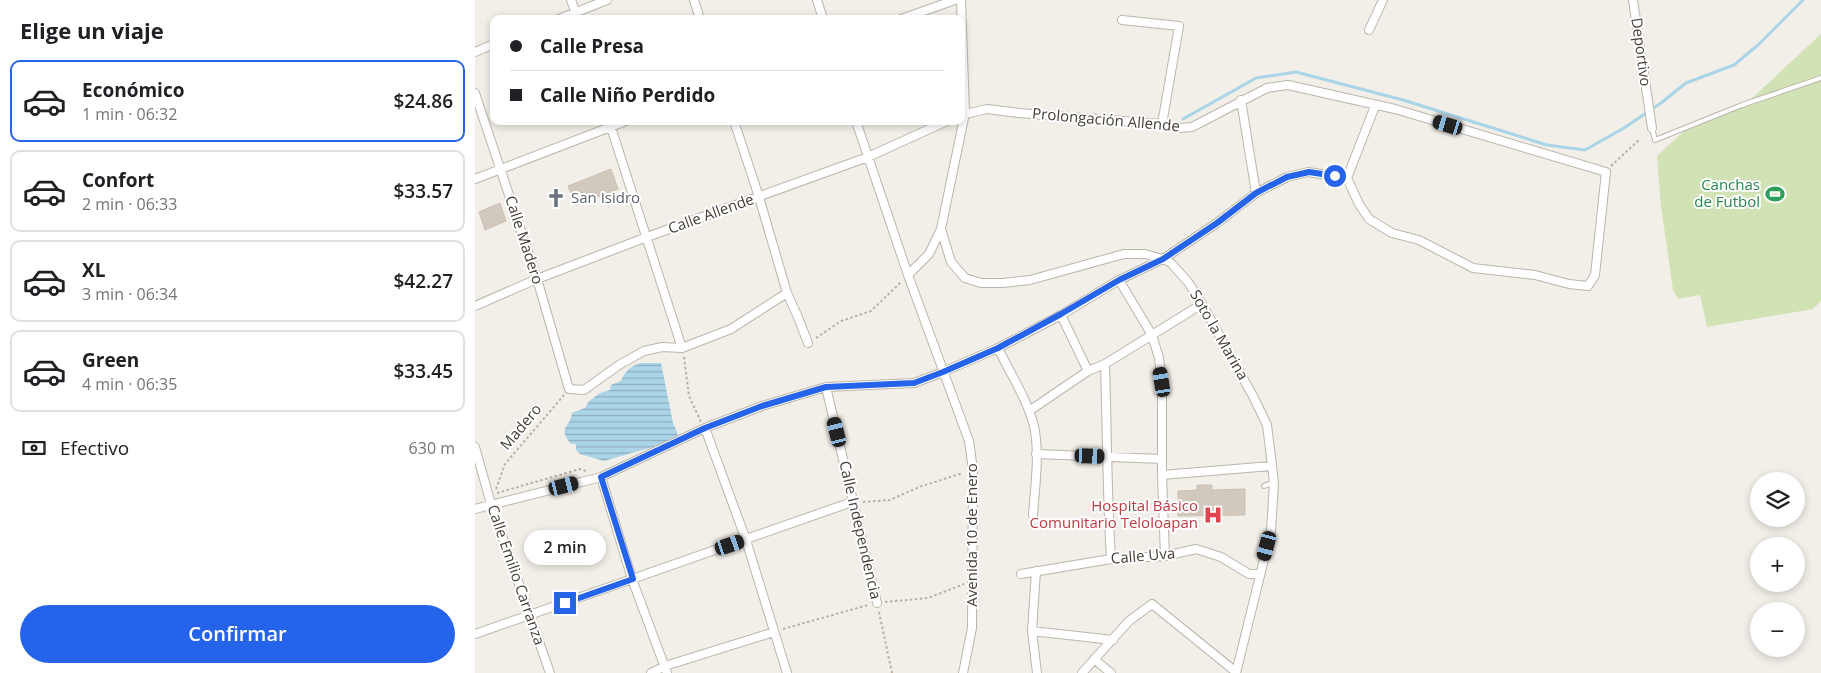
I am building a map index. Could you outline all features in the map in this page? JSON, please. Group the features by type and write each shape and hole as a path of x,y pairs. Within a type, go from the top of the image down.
{"street":[{"path":"571,0 577,15 607,0"},
{"path":"694,0 699,15"},
{"path":"817,0 822,15"},
{"path":"912,15 955,0"},
{"path":"961,0 961,15"},
{"path":"1369,30 1382,0"},
{"name":"Deportivo","path":"1633,0 1652,128"},
{"path":"1122,20 1179,26 1162,124"},
{"path":"475,52 490,46"},
{"name":"Prolongación Allende","path":"965,114 987,109 1162,124 1179,128 1192,127 1267,88 1288,86 1395,109 1606,172"},
{"name":"Calle Madero","path":"475,93 537,279 569,389"},
{"path":"1241,100 1256,193"},
{"path":"1375,106 1347,178 1359,204 1369,219 1391,233 1419,240 1473,268 1535,275 1569,284 1588,286 1595,275 1606,172"},
{"path":"475,179 608,125"},
{"path":"610,125 682,348"},
{"path":"735,125 787,293 808,343"},
{"name":"Avenida 10 de Enero","path":"857,125 943,372 969,441 973,470 972,628 963,673"},
{"name":"Calle Allende","path":"475,306 537,279 647,237 868,157 938,125"},
{"path":"909,275 929,254 941,229 961,125"},
{"path":"475,509 601,477 705,428 762,406 826,387 914,383 943,372 998,348 1119,280 1163,259 1217,223 1256,193 1287,177 1309,172 1347,178"},
{"name":"Soto la Marina","path":"941,229 951,262 965,278 981,283 1030,280 1124,254 1145,254 1163,259 1171,263 1188,282 1254,398 1267,425 1274,482 1271,532 1236,672"},
{"path":"1119,280 1152,335 1159,358 1162,382 1162,475 1165,556"},
{"path":"569,389 584,390 619,365 644,351 662,347 682,348 731,329 787,293"},
{"path":"1029,411 1088,371 1105,364 1202,304"},
{"path":"1061,314 1088,371"},
{"path":"998,348 1029,411 1034,427 1036,454 1033,515"},
{"path":"1105,364 1107,486 1111,559"},
{"name":"Calle Independencia","path":"826,387 877,603"},
{"path":"705,428 746,540 787,673"},
{"name":"Calle Emilio Carranza","path":"475,447 491,504 550,673"},
{"path":"1036,454 1162,459"},
{"path":"1162,475 1271,466"},
{"path":"601,477 633,579 666,670"},
{"path":"475,634 531,616 852,502"},
{"name":"Calle Uva","path":"1021,574 1111,559 1165,556 1196,549 1221,557 1249,574 1260,574"},
{"path":"1036,571 1032,632 1037,673"},
{"path":"1082,673 1129,621 1152,604 1236,672"},
{"path":"651,673 666,670 774,632"},
{"path":"1032,632 1113,640"},
{"path":"1094,659 1111,673"}],"lane":[{"path":"1652,128 1655,140 1742,105 1821,78"},
{"path":"1264,486 1274,482"}],"path":[{"path":"1606,172 1640,139"},
{"path":"808,343 841,321 871,311 909,275"},
{"path":"682,348 689,396 705,428"},
{"name":"Madero","path":"569,389 505,464 495,493 580,469 601,477"},
{"path":"852,502 889,500 919,487 973,470"},
{"name":"Calle Independencia","path":"877,603 893,673"}],"green space":[{"path":"1821,34 1821,301 1813,309 1707,327 1700,295 1678,299 1673,290 1661,206 1657,156 1694,122 1748,102"}],"water":[{"path":"640,363 661,363 673,423 678,437 670,442 604,461 580,454 576,450 576,444 571,444 565,434 565,428 572,413 585,408 589,401 600,393 610,390 611,385 621,381 628,370"}],"building":[{"path":"611,169 618,189 576,205 568,186"},
{"path":"500,203 506,221 485,230 479,212"},
{"path":"1197,485 1212,485 1212,490 1245,489 1245,515 1178,516 1178,491 1197,490"}],"waterway":[{"path":"1183,119 1256,78 1296,72 1403,100 1547,145 1585,150 1624,128 1661,103 1686,83 1734,65 1758,45 1803,0"}],"place":[{"name":"Canchas de Futbol","path":"1775,194"},
{"name":"San Isidro","path":"556,198"},
{"name":"Hospital Básico Comunitario Teloloapan","path":"1213,515"}],"route":[{"path":"565,603 633,579 601,477 705,428 762,406 826,387 914,383 943,372 998,348 1119,280 1163,259 1217,223 1256,193 1287,177 1309,172 1335,176"}]}
